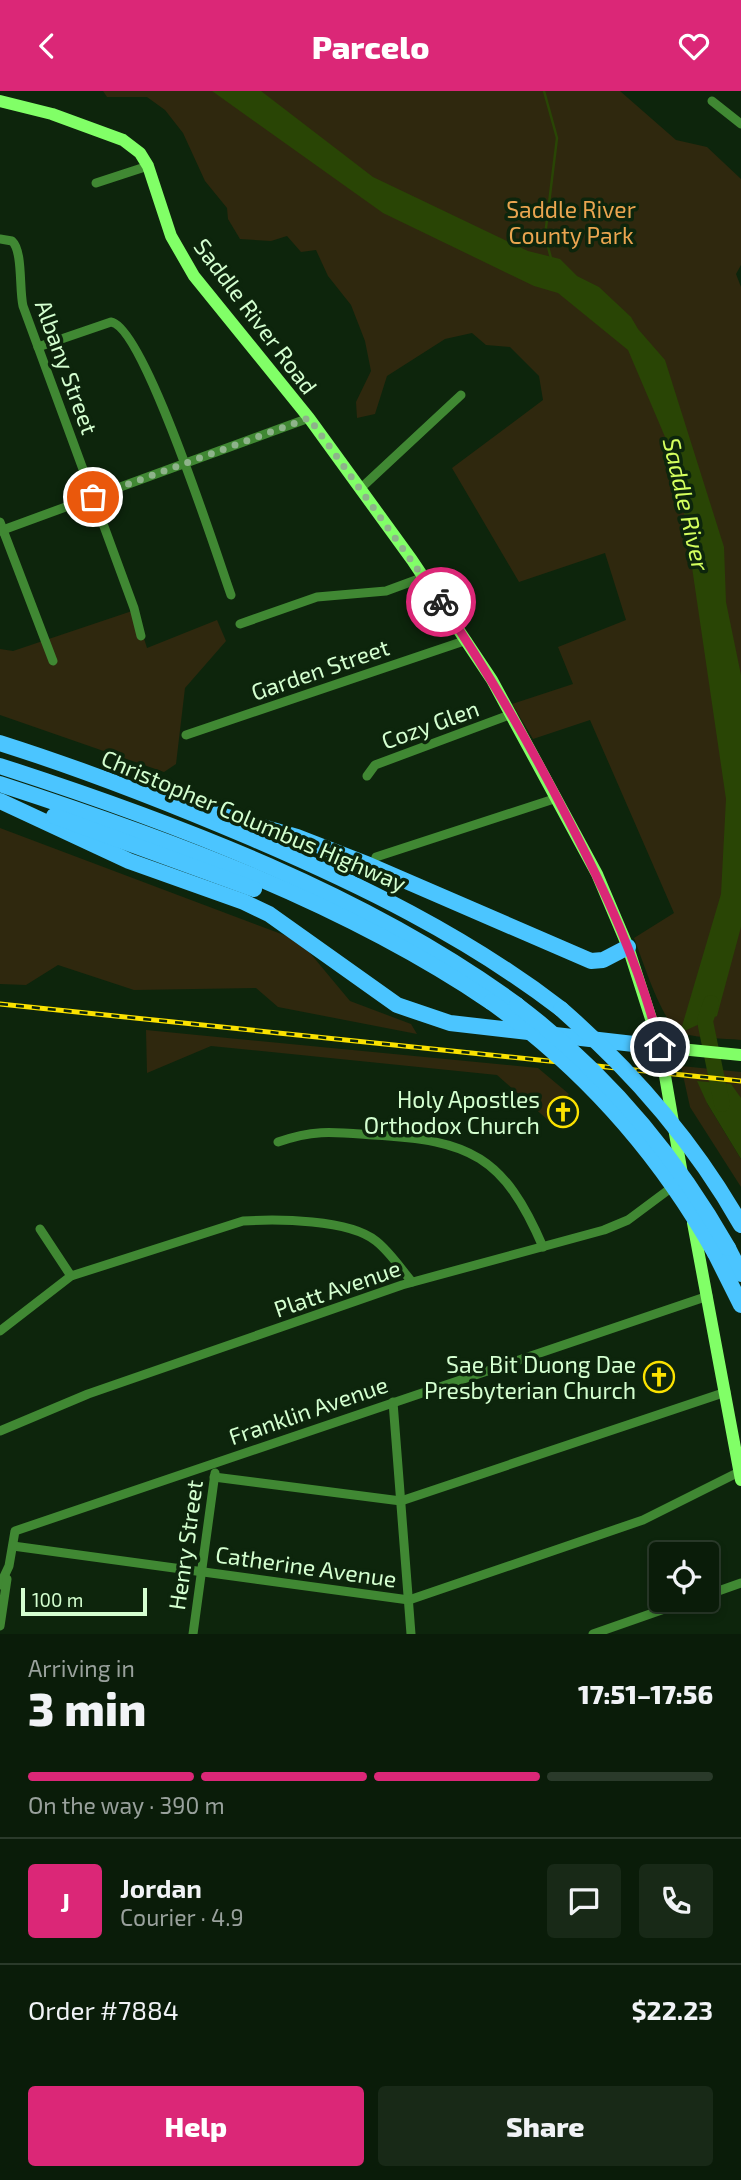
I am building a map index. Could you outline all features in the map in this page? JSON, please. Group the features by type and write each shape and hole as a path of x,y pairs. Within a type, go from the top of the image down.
{"highway":[{"name":"Christopher Columbus Highway","path":"0,743 135,791 293,856 399,906 491,959 561,1009 619,1064 661,1110 699,1159 741,1225"},
{"name":"Christopher Columbus Highway","path":"0,766 142,815 282,874 419,942 517,1005 561,1041 628,1106 685,1179 722,1250 741,1305"},
{"name":"Christopher Columbus Highway","path":"0,784 212,860 381,937 491,1002 552,1051 623,1122 741,1273"},
{"path":"135,791 297,837 591,961 603,960 628,947"},
{"path":"0,800 381,937"},
{"path":"0,800 129,861 269,914 397,1005 419,1014 450,1023 660,1047"}],"street":[{"name":"Saddle River Road","path":"0,101 51,114 123,140 140,153 148,166 166,223 182,257 208,295 309,418 424,577 467,640 512,714 597,874 628,947 660,1047 740,1476"},
{"path":"712,101 741,124"},
{"path":"96,183 148,166"},
{"name":"Albany Street","path":"0,239 12,241 19,250 19,289 141,636"},
{"path":"38,347 111,322 120,325 154,384 231,595"},
{"path":"360,489 461,395"},
{"path":"53,661 1,527 93,497 309,418"},
{"path":"240,624 317,597 386,591 424,577"},
{"name":"Garden Street","path":"186,735 467,640"},
{"name":"Cozy Glen","path":"367,776 375,765 512,714"},
{"path":"376,857 557,798"},
{"path":"660,1047 740,1055"},
{"path":"278,1142 315,1131 425,1138 458,1147 482,1160 509,1184 519,1197 542,1248"},
{"name":"Platt Avenue","path":"0,1431 88,1394 412,1282 542,1248 628,1220 662,1191 683,1181"},
{"path":"0,1331 71,1276 228,1223 263,1220 356,1229 376,1241 412,1282"},
{"path":"40,1229 71,1276"},
{"name":"Franklin Avenue","path":"13,1546 15,1531 708,1296"},
{"path":"214,1477 401,1501 726,1392"},
{"path":"393,1402 411,1634"},
{"name":"Henry Street","path":"193,1634 216,1462"},
{"name":"Catherine Avenue","path":"13,1546 409,1600 643,1520 740,1476"},
{"path":"0,1626 13,1546"},
{"path":"0,1585 9,1566"},
{"path":"719,1591 741,1583"},
{"path":"593,1634 656,1612"}],"green space":[{"name":"Saddle River County Park","path":"103,91 620,91 676,140 707,147 741,179 741,265 736,274 741,287 741,1040 682,1033 675,1028 661,1006 634,938 674,913 590,720 533,739 512,704 573,684 558,647 626,620 605,553 519,582 452,468 543,400 539,376 510,347 486,345 472,333 445,339 387,376 375,414 357,418 356,402 371,371 365,341 351,305 328,276 316,250 301,252 287,236 271,241 240,239 228,219 227,208 205,181 183,133 165,110 147,97 107,97"},
{"path":"135,610 147,648 217,620 226,641 185,688 176,764 164,772 0,715 0,649 13,651"},
{"path":"0,828 300,941 350,1001 411,1024 417,1034 278,1007 256,988 134,990 58,965 26,985 0,984"},
{"path":"146,1030 538,1068 569,1094 549,1121 497,1075 211,1046 147,1073"},
{"path":"681,1066 741,1072 741,1111 707,1103 741,1159 741,1187 690,1107"}],"water":[{"path":"212,91 261,91 373,177 528,251 560,259 577,276 599,287 631,317 665,360 724,547 726,602 741,675 741,927 717,1016 680,1033 721,894 726,799 677,465 628,350 558,293 534,286 383,213"},
{"path":"697,1081 731,1084 741,1098 741,1159 707,1103"}],"waterway":[{"path":"544,91 557,138 545,236 551,258"},
{"name":"Saddle River","path":"711,1003 705,1021 722,1104"}],"railway":[{"path":"0,1004 741,1081"}],"way so far":[{"path":"93,497 309,418 441,602"}],"place":[{"name":"Holy Apostles Orthodox Church","path":"563,1112"},
{"name":"Sae Bit Duong Dae Presbyterian Church","path":"659,1377"}],"route":[{"path":"441,602 512,714 597,874 644,991 660,1047"}]}
